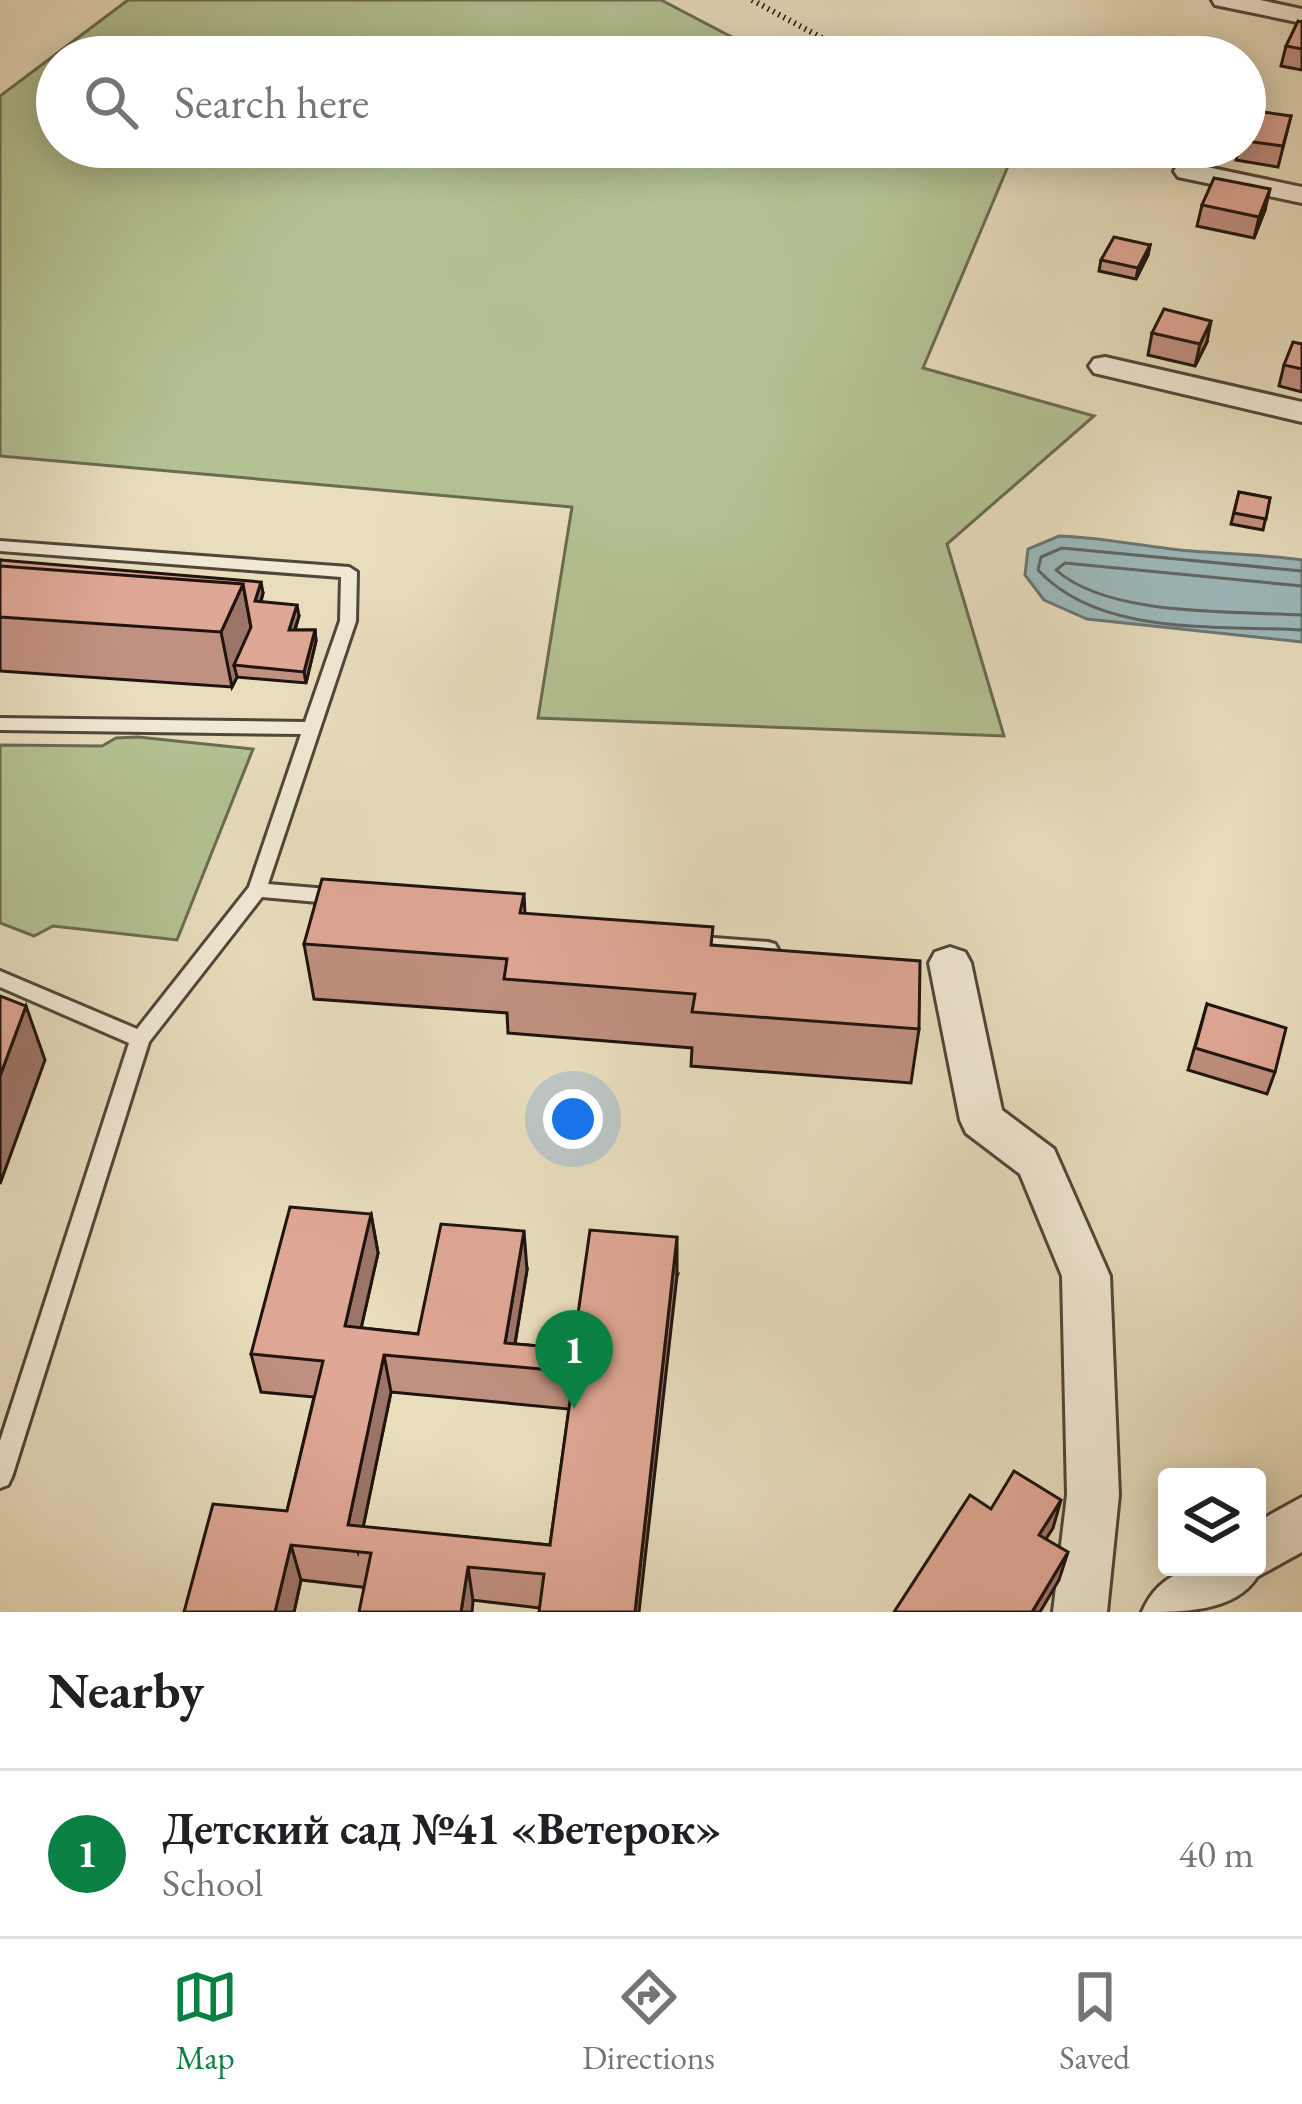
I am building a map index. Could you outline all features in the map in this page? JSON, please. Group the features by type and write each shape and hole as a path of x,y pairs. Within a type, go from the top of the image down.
{"street":[{"path":"1224,0 1302,16"},
{"path":"1188,171 1302,195"},
{"path":"1105,366 1302,412"},
{"path":"938,962 982,1120 1037,1162 1087,1276 1093,1495 1080,1612"},
{"path":"1266,1546 1302,1522"},
{"path":"1169,1612 1222,1576"}],"lane":[{"path":"0,546 350,572 348,621 257,890 140,1039 8,1428 0,1478"},
{"path":"0,724 312,728"},
{"path":"257,890 370,900"},
{"path":"661,938 794,951"},
{"path":"0,980 140,1039"}],"path":[{"path":"752,0 818,36"},
{"path":"1177,168 1188,171"}],"green space":[{"path":"128,0 661,0 730,36 80,36"},
{"path":"36,69 36,168 1007,168 923,368 1094,416 947,544 1004,736 538,718 572,507 0,456 0,96"},
{"path":"116,738 253,749 177,940 53,926 34,936 0,923 0,745 102,746"}],"water":[{"path":"1059,536 1302,560 1302,642 1087,619 1044,600 1025,575 1028,549"}],"building":[{"path":"1298,21 1302,22 1302,49 1286,46"},
{"path":"1266,112 1291,116 1283,146 1266,144"},
{"path":"1214,178 1270,189 1259,217 1202,205"},
{"path":"1114,237 1150,245 1138,268 1101,260"},
{"path":"1164,309 1211,321 1200,344 1152,333"},
{"path":"1293,342 1302,344 1302,369 1284,365"},
{"path":"1239,492 1270,498 1266,519 1234,513"},
{"path":"0,560 261,582 255,601 297,605 289,630 315,630 304,672 234,665 251,627 243,584 0,566"},
{"path":"0,566 243,584 221,632 0,617"},
{"path":"322,879 524,894 520,913 713,927 711,945 920,961 919,1029 692,1012 695,994 504,979 507,959 304,944"},
{"path":"0,996 26,1006 0,1076"},
{"path":"1207,1004 1286,1028 1275,1072 1195,1048"},
{"path":"290,1207 371,1214 345,1326 418,1334 441,1224 524,1231 505,1343 573,1349 590,1230 677,1237 635,1612 539,1612 544,1574 468,1567 461,1612 359,1612 371,1553 291,1545 275,1612 184,1612 213,1504 287,1511 323,1361 251,1354","holes":["384,1355 574,1372 550,1545 348,1525"]},
{"path":"1014,1471 1061,1500 1039,1535 1068,1552 1032,1612 894,1612 970,1495 991,1509"}],"place":[{"name":"Детский сад №41 «Ветерок»","path":"574,1409"}]}
